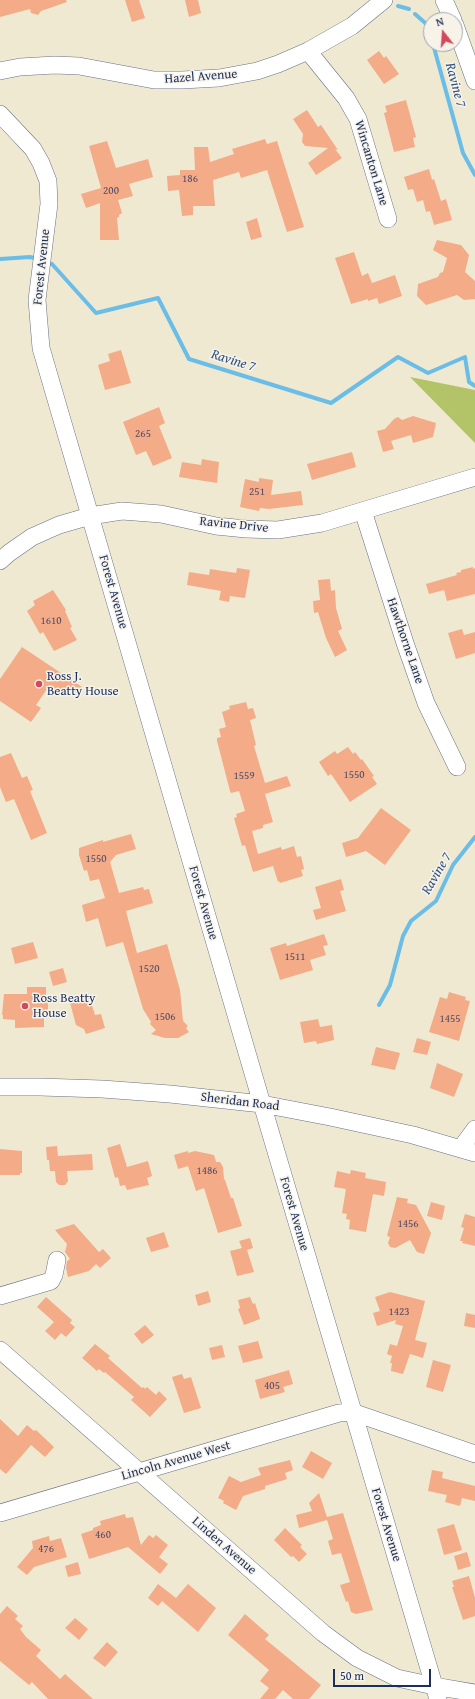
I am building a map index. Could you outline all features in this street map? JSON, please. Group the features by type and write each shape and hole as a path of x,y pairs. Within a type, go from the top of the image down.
{"street":[{"name":"Hazel Avenue","path":"0,71 20,67 54,65 79,66 154,80 182,80 218,78 257,71 308,51 352,26 384,0"},
{"path":"444,0 449,12"},
{"path":"463,47 475,81"},
{"name":"Wincanton Lane","path":"308,51 346,98 358,119 388,219"},
{"name":"Forest Avenue","path":"0,114 33,149 41,163 48,181 49,204 37,300 41,348 352,1412 436,1693"},
{"name":"Ravine Drive","path":"0,561 8,553 32,537 59,525 90,516 122,511 161,514 216,526 278,530 322,523 475,477"},
{"name":"Hawthorne Lane","path":"363,511 405,643 426,703 457,767"},
{"name":"Sheridan Road","path":"0,1087 102,1089 170,1094 262,1104 330,1117 468,1150"},
{"path":"468,1150 475,1129"},
{"path":"0,1296 51,1281 54,1275 57,1260"},
{"name":"Linden Avenue","path":"0,1350 323,1633 357,1658 397,1678 436,1693 475,1693"},
{"path":"352,1412 475,1454"},
{"name":"Lincoln Avenue West","path":"0,1513 339,1413 352,1412"}],"green space":[{"path":"410,377 475,390 475,443"}],"building":[{"path":"0,0 66,0 67,2 41,11 38,15 31,13 30,9 0,17"},
{"path":"125,0 139,0 145,18 132,22"},
{"path":"185,0 198,0 201,13 189,17"},
{"path":"379,51 384,58 386,56 399,74 384,84 367,60"},
{"path":"406,100 416,137 413,138 415,147 394,152 384,113 387,112 385,106"},
{"path":"307,110 318,127 321,125 342,158 316,175 308,163 328,148 305,146 302,142 303,134 293,119"},
{"path":"265,139 267,144 277,141 304,227 287,232 267,170 241,178 239,172 213,180 215,206 193,206 193,215 182,216 179,190 168,191 167,176 180,175 180,170 195,170 194,147 208,147 210,162 234,154 232,149"},
{"path":"107,141 116,168 148,159 153,177 129,184 133,196 118,200 122,213 117,218 119,240 100,240 100,203 86,208 81,194 101,188 89,146"},
{"path":"429,169 441,201 446,199 452,220 434,225 430,211 426,212 423,200 417,202 413,189 408,190 404,177"},
{"path":"257,218 262,237 251,240 246,222"},
{"path":"437,240 461,245 469,255 465,272 475,281 475,299 464,300 457,295 426,305 417,296 418,284 438,277 440,273 443,272 447,258 433,250"},
{"path":"354,252 362,276 368,273 372,283 395,275 402,296 379,304 377,298 351,304 335,258"},
{"path":"121,350 131,383 105,390 98,365 110,361 108,354"},
{"path":"159,407 165,423 159,426 172,458 153,466 146,451 136,455 123,422"},
{"path":"413,416 436,423 433,437 413,443 411,435 391,441 394,449 383,452 377,431 385,429 394,419 398,417 402,420"},
{"path":"352,452 356,467 312,480 307,464"},
{"path":"202,459 219,462 217,483 179,477 182,462 201,465"},
{"path":"259,478 273,480 271,495 301,491 303,505 269,509 260,508 259,511 240,507 245,479 259,482"},
{"path":"473,567 473,569 475,568 475,594 447,601 444,590 429,594 426,584 457,575 456,573 461,572 461,570"},
{"path":"237,568 250,570 245,598 230,596 229,602 219,600 221,591 187,585 189,572 209,575 210,569 236,573"},
{"path":"330,579 331,591 335,590 336,608 342,629 338,631 347,650 335,657 326,638 318,612 314,613 313,601 320,600 318,580"},
{"path":"53,590 66,610 65,611 72,627 70,628 77,640 54,651 43,632 40,634 27,611 35,605 33,601"},
{"path":"462,629 464,635 475,632 475,653 456,659 448,633"},
{"name":"Ross J. Beatty House","path":"22,647 82,687 75,696 64,688 60,693 49,686 36,705 41,708 31,722 0,701 0,679"},
{"path":"246,702 248,709 253,708 256,718 250,720 256,745 254,746 265,783 287,776 291,786 265,794 273,822 263,825 263,828 252,831 258,854 281,847 282,850 294,846 297,857 301,856 304,869 301,870 303,876 280,883 279,881 278,882 273,866 253,872 245,845 242,846 234,818 237,817 236,814 245,811 239,791 231,793 230,791 217,741 217,738 221,737 219,729 226,727 222,712 230,709 229,706"},
{"path":"348,747 353,754 355,752 361,760 362,759 374,776 372,777 377,784 350,802 331,774 328,776 319,762 335,751 337,754"},
{"path":"11,753 22,778 27,776 33,790 30,791 47,833 31,840 14,799 6,802 0,787 0,757"},
{"path":"381,808 411,830 385,865 366,851 346,857 342,843 358,838"},
{"path":"131,834 136,849 116,855 110,862 119,893 143,887 144,890 149,889 153,903 126,911 137,953 167,944 180,990 183,1021 188,1026 186,1028 189,1032 178,1038 165,1038 151,1034 156,1030 150,1024 151,1022 143,1009 123,942 106,947 98,918 86,922 82,905 105,898 99,879 90,881 87,870 84,871 79,855 79,848 103,840 103,842"},
{"path":"341,879 344,890 340,891 346,911 316,920 313,910 321,908 315,887"},
{"path":"324,934 328,945 323,946 326,955 310,960 313,970 280,980 270,948 286,943 287,946"},
{"path":"33,942 38,958 15,964 11,948"},
{"path":"63,968 67,982 53,986 49,972"},
{"name":"Ross Beatty House","path":"27,987 46,987 48,1009 47,1015 44,1016 44,1027 15,1028 15,1020 3,1019 4,994 27,994"},
{"path":"449,992 466,997 465,1000 470,1001 459,1041 429,1032 440,997 447,999"},
{"path":"88,993 95,1015 101,1014 105,1028 86,1034 84,1029 76,1025 69,999"},
{"path":"318,1019 320,1027 332,1025 334,1040 317,1044 316,1041 304,1043 300,1022"},
{"path":"417,1038 431,1042 427,1055 413,1052"},
{"path":"376,1047 400,1053 395,1070 371,1065"},
{"path":"437,1063 463,1074 454,1097 430,1088"},
{"path":"120,1144 127,1167 148,1161 152,1176 147,1178 149,1185 127,1190 125,1185 120,1186 118,1177 115,1178 107,1148"},
{"path":"57,1146 58,1156 92,1154 93,1170 67,1171 68,1181 65,1185 59,1185 56,1182 55,1171 50,1171 46,1147"},
{"path":"0,1149 22,1151 22,1173 20,1173 20,1175 0,1175"},
{"path":"188,1151 188,1153 195,1151 214,1155 216,1162 220,1162 223,1167 224,1179 231,1198 233,1198 242,1226 218,1233 204,1188 196,1191 188,1166 178,1169 174,1155"},
{"path":"351,1170 366,1173 365,1178 386,1182 384,1196 373,1194 366,1232 349,1229 350,1220 346,1219 347,1214 342,1213 346,1189 334,1187 337,1171 350,1174"},
{"path":"397,1197 408,1199 407,1203 416,1205 431,1233 424,1254 417,1252 410,1240 395,1248 390,1247 388,1243 390,1237 387,1236"},
{"path":"431,1202 445,1206 442,1220 427,1216"},
{"path":"465,1214 475,1217 475,1246 462,1243 463,1241 460,1241 464,1228 461,1227"},
{"path":"74,1224 99,1252 103,1249 111,1258 100,1268 96,1264 89,1271 68,1277 66,1268 67,1261 70,1259 65,1252 67,1244 55,1230"},
{"path":"164,1232 169,1247 151,1252 146,1238"},
{"path":"250,1238 253,1248 247,1250 254,1272 237,1276 230,1251 242,1248 239,1241"},
{"path":"208,1291 211,1302 198,1306 195,1295"},
{"path":"390,1292 425,1301 415,1340 427,1343 423,1358 410,1354 403,1374 391,1371 392,1363 390,1363 392,1356 387,1354 390,1344 397,1346 403,1326 395,1324 396,1320 377,1326 373,1313 380,1311 375,1297"},
{"path":"46,1297 72,1320 70,1323 75,1327 66,1337 61,1333 55,1340 45,1331 54,1322 37,1307"},
{"path":"250,1297 253,1304 255,1303 260,1319 244,1325 238,1309 240,1308 238,1300"},
{"path":"466,1313 475,1315 475,1328 464,1326"},
{"path":"145,1325 154,1335 142,1344 134,1334"},
{"path":"258,1341 263,1358 243,1363 238,1346"},
{"path":"95,1344 110,1356 108,1358 142,1388 144,1387 145,1389 147,1387 156,1395 159,1391 167,1399 150,1417 131,1400 134,1397 105,1372 104,1373 99,1369 97,1371 82,1358"},
{"path":"222,1345 225,1357 212,1360 209,1348"},
{"path":"433,1360 451,1365 443,1392 426,1387"},
{"path":"289,1370 293,1384 283,1387 285,1392 260,1399 255,1380"},
{"path":"182,1374 184,1379 191,1377 201,1408 184,1413 172,1377"},
{"path":"0,1419 18,1436 27,1425 34,1431 36,1430 54,1447 45,1457 31,1445 6,1474 0,1469"},
{"path":"311,1451 332,1463 323,1479 302,1467"},
{"path":"290,1460 293,1470 285,1473 287,1479 265,1486 265,1489 243,1496 236,1510 223,1503 224,1501 218,1498 229,1476 241,1482 261,1475 258,1468"},
{"path":"432,1470 443,1472 442,1478 475,1486 475,1501 462,1498 460,1506 445,1502 447,1495 428,1491"},
{"path":"319,1493 327,1517 343,1513 373,1610 356,1614 351,1612 348,1601 346,1602 340,1585 350,1582 341,1553 332,1555 328,1541 333,1539 327,1520 299,1528 296,1515 312,1511 309,1503"},
{"path":"125,1514 126,1518 133,1517 141,1545 149,1535 153,1538 156,1535 168,1545 159,1557 168,1564 160,1574 128,1547 89,1559 81,1534 93,1530 93,1528 101,1525 100,1521"},
{"path":"454,1524 462,1550 444,1555 437,1529"},
{"path":"285,1528 302,1545 300,1547 307,1554 299,1562 293,1556 291,1557 274,1540"},
{"path":"49,1536 50,1541 61,1538 67,1557 34,1567 27,1575 17,1567 33,1548 32,1541"},
{"path":"467,1552 471,1566 458,1570 454,1556"},
{"path":"78,1562 81,1574 68,1577 65,1566"},
{"path":"469,1576 475,1598 475,1616 463,1620 452,1587 454,1587 452,1581"},
{"path":"158,1584 176,1598 188,1584 216,1608 198,1632 162,1601 158,1606 148,1598"},
{"path":"7,1606 18,1616 15,1619 23,1626 20,1629 26,1637 41,1650 36,1656 60,1679 65,1674 93,1699 48,1699 32,1682 29,1685 0,1661 0,1614"},
{"path":"245,1614 269,1635 265,1639 321,1685 309,1699 293,1699 283,1690 275,1699 260,1699 269,1688 260,1681 269,1670 228,1635"},
{"path":"75,1618 88,1629 79,1640 65,1628"},
{"path":"107,1642 118,1652 105,1667 93,1658"}],"waterway":[{"name":"Ravine 7","path":"398,6 409,9"},
{"name":"Ravine 7","path":"415,14 423,21"},
{"name":"Ravine 7","path":"435,52 463,153 475,175"},
{"name":"Ravine 7","path":"0,259 30,257 37,259"},
{"name":"Ravine 7","path":"45,262 52,264 96,313 158,298 189,359 331,403 398,357 428,373 465,357 469,382 475,386"},
{"name":"Ravine 7","path":"379,1005 390,985 403,936 411,921 436,901 453,865 475,837"}],"place":[{"name":"Ross J. Beatty House","path":"39,684"},
{"name":"Ross Beatty House","path":"25,1006"}]}
